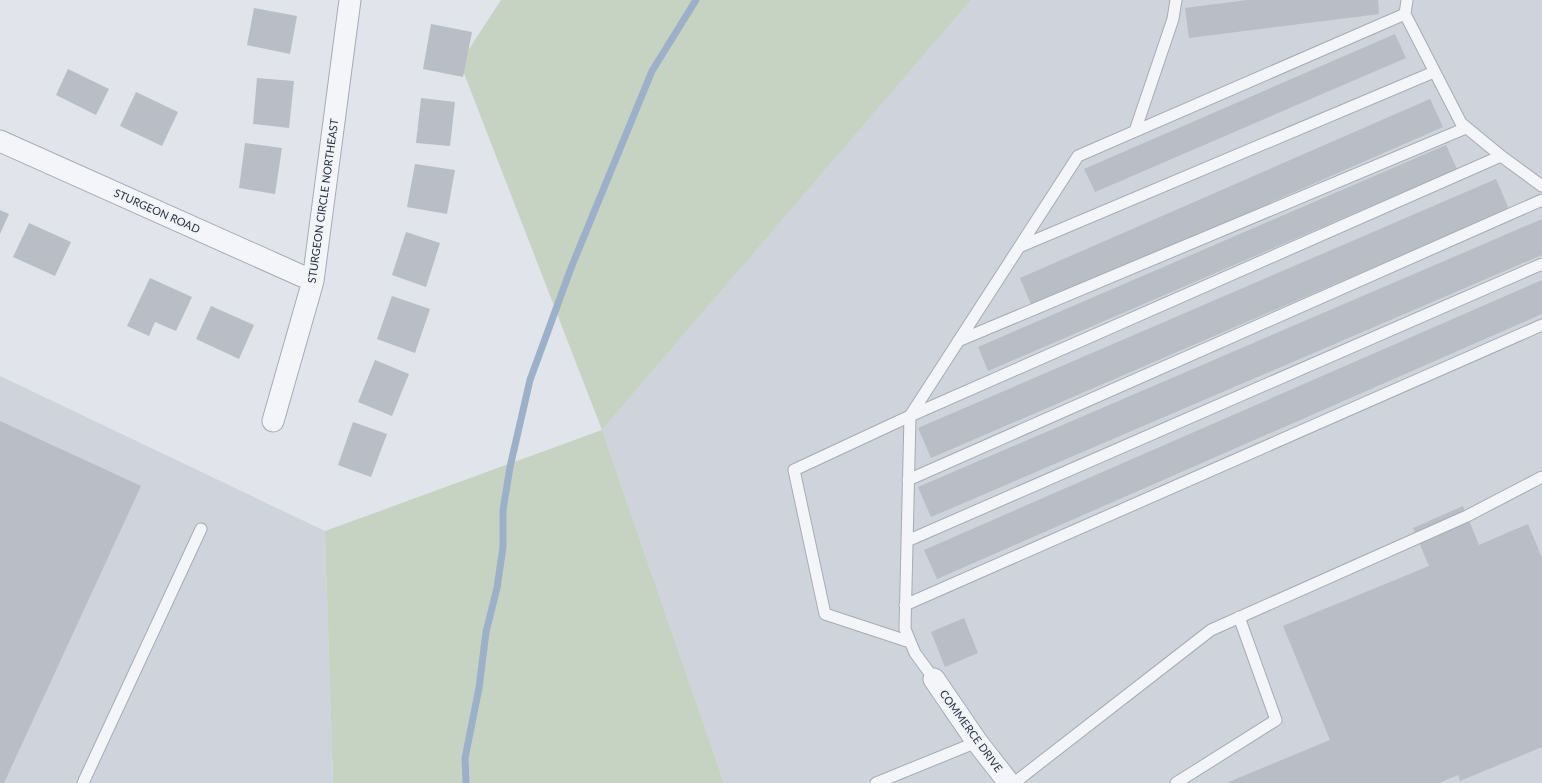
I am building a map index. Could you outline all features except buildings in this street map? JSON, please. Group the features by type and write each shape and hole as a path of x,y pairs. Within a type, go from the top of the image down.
{"street":[{"name":"STURGEON CIRCLE NORTHEAST","path":"273,421 313,281 350,0"},
{"name":"STURGEON ROAD","path":"0,141 313,281"},
{"name":"COMMERCE DRIVE","path":"934,679 977,742 1008,783"}],"lane":[{"path":"1135,131 1173,18 1176,0"},
{"path":"1407,0 1405,14 1461,123 1501,156 1542,186"},
{"path":"934,679 915,653 904,628 910,416 1078,156 1405,14"},
{"path":"1019,247 1434,72"},
{"path":"958,340 1466,128"},
{"path":"910,642 825,614 794,470 910,416 1501,156"},
{"path":"908,480 1542,200"},
{"path":"907,541 1542,264"},
{"path":"905,605 1542,324"},
{"path":"1014,783 1211,630 1467,516 1542,477"},
{"path":"83,783 200,530"},
{"path":"1176,783 1276,720 1239,617"},
{"path":"876,783 977,742"}],"shaded area":[{"path":"971,0 1542,0 1542,783 724,783 602,430"},
{"path":"0,376 325,531 333,783 0,783"}],"green space":[{"path":"501,0 971,0 602,430 460,63"},
{"path":"602,430 724,783 333,783 325,531"}],"waterway":[{"path":"466,783 465,758 479,688 486,632 497,588 503,547 503,510 510,467 530,380 571,268 652,71 696,0"}]}
